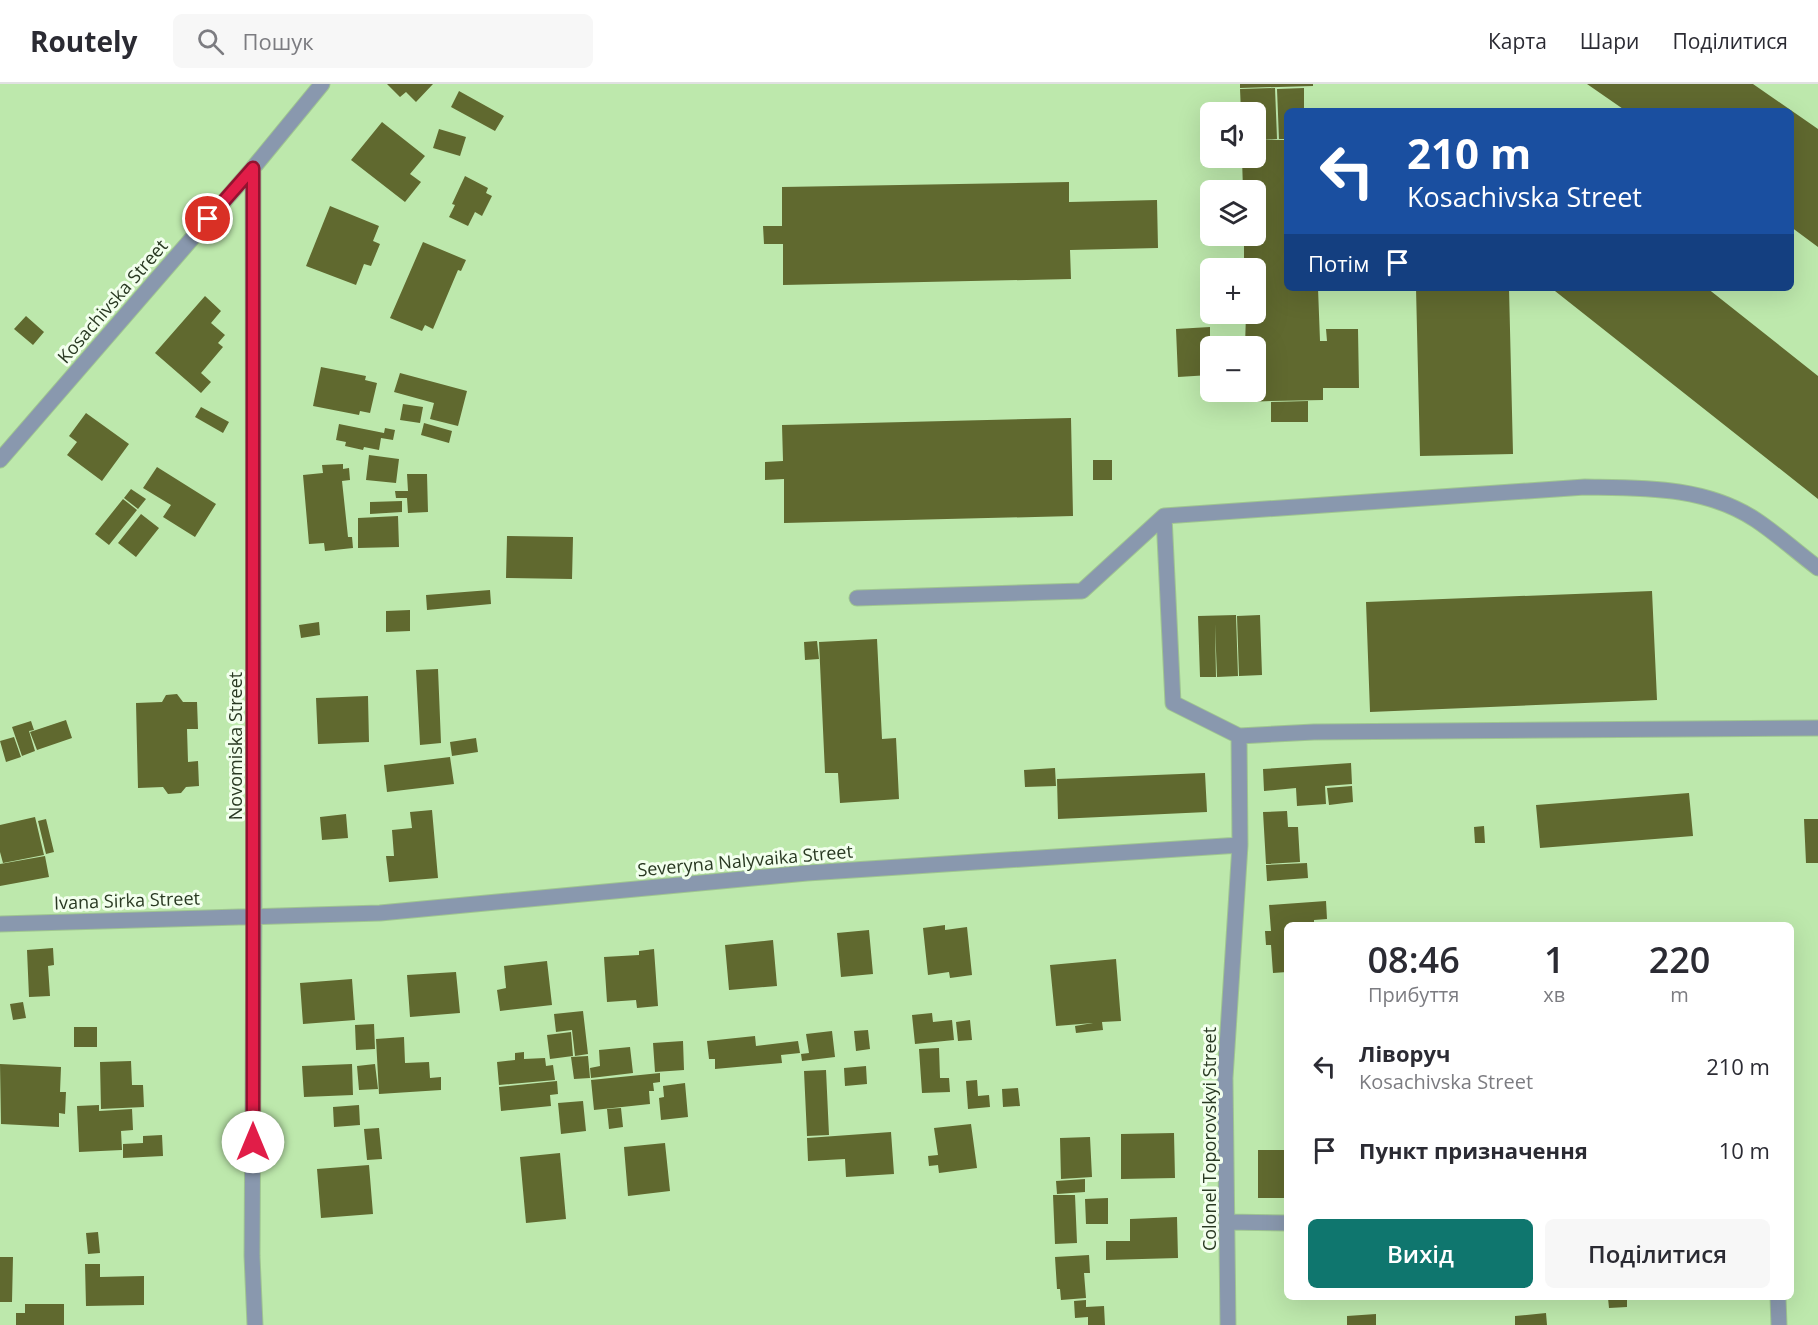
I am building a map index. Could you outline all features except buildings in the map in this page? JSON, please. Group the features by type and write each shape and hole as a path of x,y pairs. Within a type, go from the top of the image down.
{"street":[{"name":"Kosachivska Street","path":"0,460 253,168 322,84"},
{"name":"Novomiska Street","path":"253,168 252,1256 255,1325"},
{"path":"857,598 1082,591 1164,516 1585,487 1655,488 1704,496 1754,519 1818,568"},
{"path":"1164,516 1173,703 1239,736 1314,732 1818,728"},
{"name":"Colonel Toporovskyi Street","path":"1228,1325 1225,1078 1240,845 1239,736"},
{"name":"Severyna Nalyvaika Street","path":"254,915 380,913 807,873 1240,845"},
{"name":"Ivana Sirka Street","path":"0,924 254,915"},
{"path":"1227,1222 1284,1223"},
{"path":"1778,1300 1779,1325"}],"route":[{"path":"208,219 253,168 253,1142"}]}
